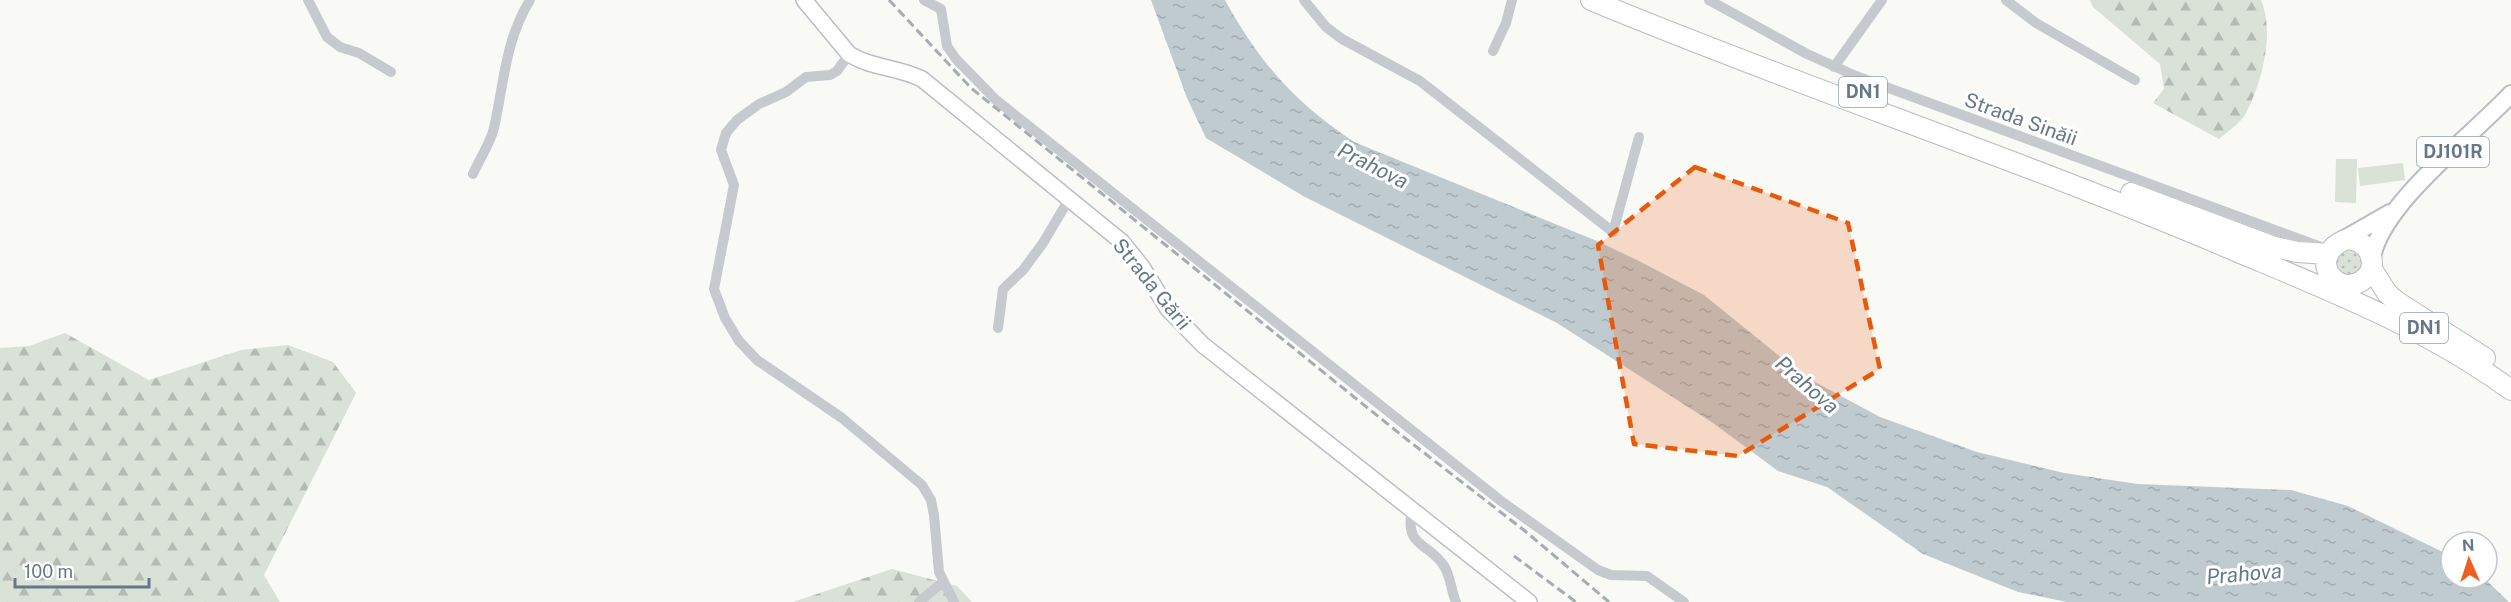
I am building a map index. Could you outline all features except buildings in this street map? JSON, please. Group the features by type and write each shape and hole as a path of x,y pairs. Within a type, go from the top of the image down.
{"highway":[{"name":"DN1","path":"1592,0 2159,219 2359,303 2506,382"},
{"name":"DN1","path":"1621,0 2275,247 2297,252 2332,254"},
{"name":"DN1","path":"2159,219 2186,225 2292,264 2332,254 2357,240 2369,249 2372,263 2387,292 2396,301 2454,336 2506,382"},
{"name":"DN1","path":"2332,254 2333,279 2459,350 2506,382"},
{"path":"2346,285 2361,283 2372,263"}],"main road":[{"name":"DJ101R","path":"2372,263 2380,232 2396,210 2511,94"},
{"name":"DJ101R","path":"2332,254 2396,210"}],"street":[{"path":"308,0 327,37 340,47 359,53 391,72"},
{"path":"472,174 494,130 507,53 517,22 531,0"},
{"path":"804,0 849,54 837,71 830,75 806,77 796,82 786,92 759,104 737,120 726,133 721,150 734,185 714,289 725,318 739,341 757,360 842,418 922,485 931,500 936,549 944,582 954,602"},
{"path":"924,0 941,9 944,35 956,59 996,100 1501,501 1598,570 1611,575 1647,576 1684,602"},
{"path":"1304,0 1326,27 1342,39 1420,81 1612,232 1639,137"},
{"path":"1493,51 1506,23 1512,0"},
{"name":"Strada Sinăii","path":"1709,0 1731,6 1834,67 2332,254"},
{"path":"1834,67 1882,0"},
{"path":"2006,0 2036,23 2135,80"},
{"name":"Strada Gării","path":"849,54 858,60 899,69 921,79 1122,242 1142,267 1168,309 1203,345 1529,602"},
{"path":"998,328 1003,289 1023,270 1043,243 1069,199"},
{"path":"1412,510 1409,528 1412,535 1417,543 1442,563 1449,574 1456,602"},
{"path":"919,602 944,582"}],"highlighted area":[{"path":"1695,167 1848,223 1880,369 1738,456 1634,444 1598,245"}],"green space":[{"path":"2090,0 2261,0 2267,27 2265,57 2257,87 2244,117 2219,139 2153,103 2164,89 2160,64 2093,7"},
{"path":"2336,159 2357,159 2356,203 2335,202"},
{"path":"2403,163 2405,180 2360,186 2358,168"},
{"path":"2349,247 2363,254 2361,273 2345,277 2334,265 2339,251"},
{"path":"65,333 149,380 241,350 288,345 333,362 356,393 264,575 280,602 0,602 0,348 29,346"},
{"path":"892,569 957,586 972,602 793,602"}],"water":[{"name":"Prahova","path":"1151,0 1225,0 1251,43 1280,80 1314,112 1354,142 1597,241 1639,261 1704,295 1804,376 1880,417 1977,452 2064,473 2138,484 2291,490 2348,506 2439,550 2439,590 2496,590 2509,602 2067,602 2018,592 1923,554 1827,487 1778,471 1713,423 1557,323 1305,197 1206,138 1187,98"}],"railway":[{"path":"889,0 971,88 1405,438 1525,531 1609,602"},
{"path":"1514,556 1576,602"}]}
